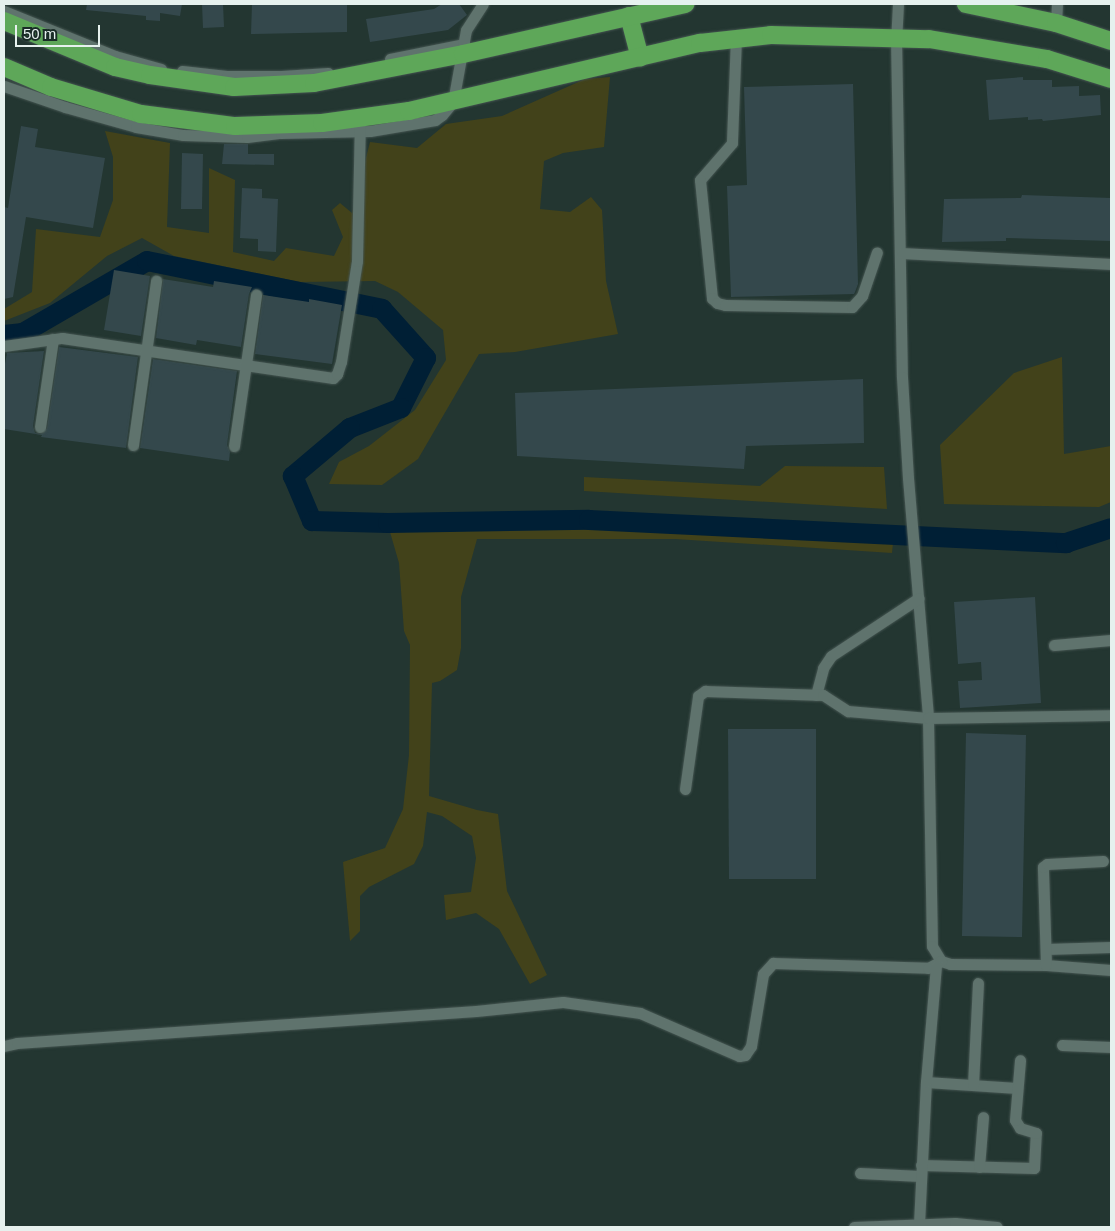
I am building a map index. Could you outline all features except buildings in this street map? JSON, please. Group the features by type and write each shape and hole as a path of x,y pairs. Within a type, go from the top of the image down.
{"highway":[{"path":"4,21 115,67 150,76 234,87 314,83 464,49 685,4"},
{"path":"966,4 1056,23 1111,42"},
{"path":"629,16 640,58"},
{"path":"4,67 52,87 141,114 235,126 360,125 700,43 736,37 771,35 896,37 971,45 1048,59 1111,79"}],"street":[{"path":"453,102 466,30 483,4"},
{"path":"898,4 896,37 902,253 902,377 908,478 918,572 928,718 932,946 938,963 926,1082 919,1224"},
{"path":"1056,23 1057,4"},
{"path":"4,10 106,52 159,69 227,76 325,74 464,49"},
{"path":"736,37 732,143 700,180 712,298 717,303 725,305 852,307 862,296 877,252"},
{"path":"4,86 65,107 136,128 183,135 248,136 360,125 357,262 341,362 337,374 333,378 53,339 4,346"},
{"path":"902,253 1111,264"},
{"path":"133,445 156,282"},
{"path":"234,446 256,295"},
{"path":"40,427 53,339"},
{"path":"816,695 823,668 831,656 919,598"},
{"path":"1054,645 1111,640"},
{"path":"685,789 700,694 710,690 816,695 829,697 848,711 928,718 1111,715"},
{"path":"1046,965 1043,867 1047,864 1103,861"},
{"path":"1046,949 1111,947"},
{"path":"4,1046 17,1043 251,1025 476,1011 564,1002 640,1013 739,1056 745,1055 751,1046 763,974 773,963 928,968 938,963 1046,965 1111,970"},
{"path":"973,1085 978,983"},
{"path":"1062,1045 1111,1048"},
{"path":"860,1173 979,1167 1030,1170 1035,1165 1036,1132 1020,1128 1015,1120 1020,1060"},
{"path":"926,1082 1017,1088"},
{"path":"979,1167 983,1117"},
{"path":"854,1227 919,1224 974,1224 997,1227"}],"shaded area":[{"path":"610,77 604,147 563,153 544,161 540,209 570,212 591,197 602,210 606,281 618,334 515,352 479,354 418,459 382,485 329,484 339,462 369,446 415,410 446,360 443,330 398,292 375,281 300,282 174,256 142,238 107,256 50,303 4,321 4,309 32,292 36,229 100,237 113,200 113,157 105,131 170,143 167,227 209,233 209,168 235,180 233,252 274,261 286,248 334,256 343,237 332,210 340,203 352,213 370,142 417,148 446,124 502,116 585,79"},
{"path":"1062,357 1064,454 1111,446 1111,502 1099,507 944,504 940,445 1014,373"},
{"path":"785,466 884,467 887,509 584,491 584,477 760,486"},
{"path":"628,526 893,543 892,553 675,539 477,539 461,597 461,648 457,670 440,681 432,683 429,796 498,814 507,891 547,975 530,984 499,929 476,913 446,920 444,895 471,892 476,858 472,836 442,816 427,812 423,846 414,864 369,887 360,896 360,931 350,941 343,862 385,848 403,809 409,755 410,645 404,631 399,563 390,532 458,528"}],"waterway":[{"path":"4,335 23,333 147,261 382,309 426,358 401,408 350,428 293,476 312,521 388,523 589,520 1066,543 1111,528"}]}
